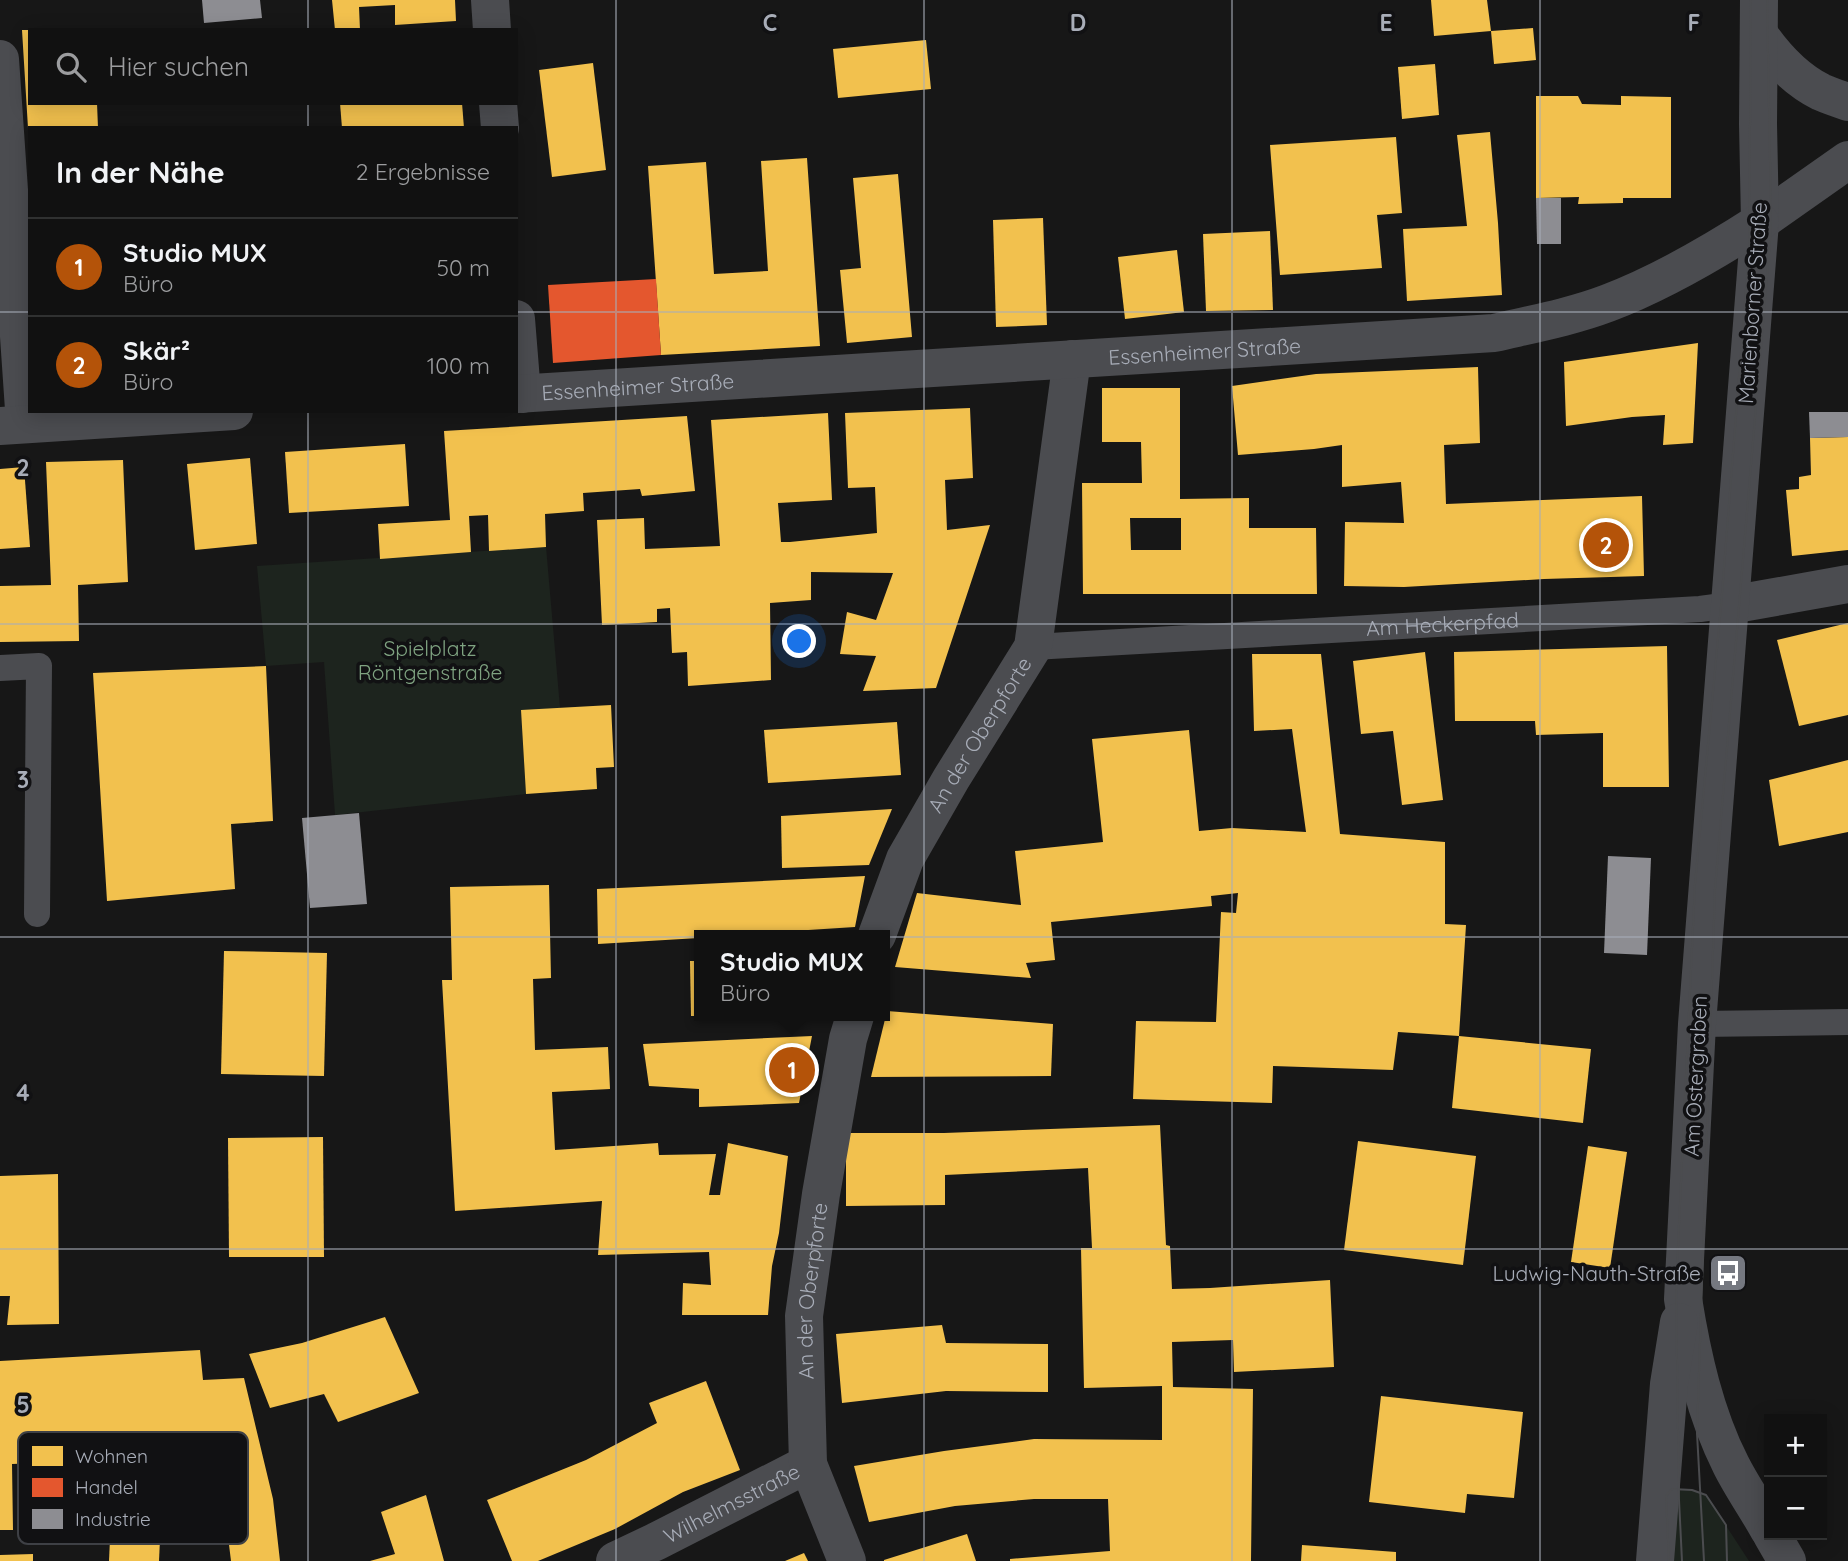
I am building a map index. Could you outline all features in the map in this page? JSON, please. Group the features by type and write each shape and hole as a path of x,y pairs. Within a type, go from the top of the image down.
{"street":[{"path":"490,0 492,28"},
{"path":"1759,17 1768,47 1788,68 1821,92 1848,102"},
{"name":"Marienborner Straße","path":"1730,605 1759,222 1759,17"},
{"path":"0,59 12,425 202,413"},
{"path":"498,105 500,126"},
{"name":"Essenheimer Straße","path":"519,394 1494,333 1568,316 1610,302 1685,268 1759,222 1848,160"},
{"name":"An der Oberpforte","path":"879,930 905,859 1033,647 1072,359"},
{"path":"518,369 519,394"},
{"name":"Am Heckerpfad","path":"1730,605 1848,584"},
{"name":"Am Ostergraben","path":"1730,605 1697,1024 1682,1299 1692,1350 1715,1429 1731,1465 1764,1521"},
{"name":"An der Oberpforte","path":"847,1561 808,1464 804,1316 821,1194 853,1021"},
{"path":"1655,1561 1669,1384 1682,1299"},
{"name":"Wilhelmsstraße","path":"615,1561 808,1464"},
{"path":"1775,1540 1787,1561"}],"lane":[{"name":"Am Heckerpfad","path":"1033,647 1700,610 1730,605"},
{"path":"0,668 39,666 37,914"},
{"path":"1697,1024 1848,1022"}],"green space":[{"name":"Spielplatz Röntgenstraße","path":"546,547 560,708 521,711 526,794 335,815 324,662 266,666 257,566"},
{"path":"1672,1489 1692,1490 1706,1495 1749,1561 1659,1561"}],"building: Wohnen":[{"path":"332,0 455,0 456,21 395,25 395,5 359,7 360,28 335,28"},
{"path":"1431,0 1487,0 1491,31 1434,36"},
{"path":"1533,28 1536,60 1494,64 1491,31"},
{"path":"22,30 28,30 28,105 97,105 98,126 28,128"},
{"path":"926,40 931,89 838,98 833,49"},
{"path":"593,63 606,170 552,177 539,70"},
{"path":"1435,64 1439,115 1402,119 1398,67"},
{"path":"1536,96 1578,96 1582,104 1621,105 1621,96 1671,97 1671,198 1623,198 1623,203 1578,204 1579,197 1536,198"},
{"path":"340,105 462,105 464,126 342,126"},
{"path":"1490,132 1502,295 1407,301 1403,229 1467,226 1457,135"},
{"path":"1396,137 1402,213 1377,215 1382,268 1280,275 1270,145"},
{"path":"807,158 820,346 661,355 648,166 706,162 714,274 768,271 761,161"},
{"path":"898,174 912,337 847,343 840,270 861,268 853,178"},
{"path":"1043,218 1047,325 996,327 993,220"},
{"path":"1270,231 1273,310 1206,311 1203,234"},
{"path":"1177,250 1184,312 1125,319 1118,257"},
{"path":"1698,343 1693,443 1663,445 1665,415 1566,426 1564,362"},
{"path":"1478,367 1480,443 1444,445 1446,504 1642,496 1644,576 1404,587 1344,586 1345,522 1404,523 1401,482 1342,487 1342,445 1238,455 1232,386 1316,374"},
{"path":"1102,388 1180,388 1180,499 1249,498 1249,528 1316,528 1317,594 1083,594 1082,483 1142,483 1141,442 1102,442","holes":["1130,518 1181,518 1181,550 1131,550"]},
{"path":"970,408 973,478 945,480 947,530 990,525 936,688 863,691 876,656 840,654 847,612 876,620 893,573 811,572 811,600 770,603 771,680 688,686 687,652 672,653 670,608 657,609 657,622 602,625 597,520 644,518 645,549 720,546 711,420 828,413 832,500 778,503 781,542 790,542 877,533 875,487 848,488 845,413"},
{"path":"687,416 695,491 642,496 640,489 583,493 584,511 545,514 546,547 489,551 488,515 469,516 471,552 380,559 378,524 450,520 444,431"},
{"path":"1848,437 1848,550 1792,556 1786,490 1799,489 1799,477 1811,475 1810,438"},
{"path":"405,444 409,506 289,513 285,452"},
{"path":"250,458 257,544 195,550 187,464"},
{"path":"123,460 128,582 78,585 79,641 0,642 0,586 51,585 46,462"},
{"path":"24,467 30,547 0,549 0,469"},
{"path":"1848,623 1848,715 1799,726 1777,640"},
{"path":"1667,646 1669,787 1603,787 1603,733 1536,735 1535,721 1455,721 1454,652"},
{"path":"1425,652 1443,800 1402,805 1393,731 1361,734 1353,661"},
{"path":"1252,654 1321,654 1340,834 1445,842 1445,924 1466,925 1459,1036 1398,1032 1393,1070 1273,1066 1272,1103 1133,1099 1136,1021 1216,1022 1221,912 1236,913 1238,893 1211,896 1212,906 1051,922 1055,960 1026,963 1031,978 895,967 917,893 1021,905 1015,851 1103,842 1092,739 1189,730 1199,831 1232,828 1306,832 1292,729 1254,731"},
{"path":"266,666 273,821 231,824 235,889 107,901 93,673"},
{"path":"611,705 614,767 596,768 597,789 526,794 521,710"},
{"path":"897,722 901,775 768,783 764,730"},
{"path":"1848,760 1848,832 1779,846 1769,780"},
{"path":"892,809 869,865 782,868 781,816"},
{"path":"865,876 855,927 809,930 694,930 694,938 598,944 597,889"},
{"path":"549,885 551,978 533,979 535,1050 608,1047 610,1089 552,1092 555,1150 658,1143 659,1155 716,1154 709,1195 720,1195 728,1143 788,1156 779,1233 772,1266 768,1315 682,1315 683,1283 711,1285 709,1252 598,1255 602,1201 455,1211 442,980 452,980 450,887"},
{"path":"224,951 327,953 324,1076 221,1074"},
{"path":"690,961 694,961 694,1016 691,1016"},
{"path":"890,1011 1053,1024 1051,1076 871,1077 885,1021 890,1021"},
{"path":"812,1036 799,1103 699,1107 699,1089 649,1086 643,1044"},
{"path":"1459,1036 1591,1049 1583,1123 1452,1108"},
{"path":"1160,1125 1166,1245 1170,1246 1172,1289 1330,1280 1334,1367 1234,1372 1233,1340 1172,1342 1173,1387 1253,1389 1251,1561 1010,1561 1110,1551 1108,1499 1034,1499 955,1506 869,1522 854,1466 1034,1439 1162,1440 1162,1386 1084,1388 1081,1248 1092,1248 1088,1168 945,1175 945,1205 846,1206 846,1133 944,1133"},
{"path":"323,1137 324,1257 229,1257 228,1138"},
{"path":"1358,1141 1476,1156 1463,1265 1344,1250"},
{"path":"1588,1146 1627,1152 1610,1268 1571,1262"},
{"path":"58,1174 59,1324 7,1325 10,1296 0,1296 0,1176"},
{"path":"385,1317 419,1393 338,1422 324,1394 270,1408 249,1354 302,1343"},
{"path":"942,1325 946,1343 1048,1344 1048,1392 946,1391 842,1403 836,1334"},
{"path":"200,1350 203,1380 244,1378 273,1499 280,1561 231,1561 229,1544 248,1544 248,1432 18,1432 18,1464 12,1464 13,1530 0,1530 0,1361"},
{"path":"706,1381 740,1470 683,1492 615,1529 538,1561 512,1561 487,1500 586,1460 657,1423 649,1403"},
{"path":"1381,1396 1523,1412 1514,1498 1467,1494 1465,1513 1369,1502"},
{"path":"426,1495 444,1561 370,1561 395,1554 381,1512"},
{"path":"967,1534 976,1561 884,1561 884,1560"},
{"path":"110,1544 160,1544 159,1561 109,1561"},
{"path":"1302,1545 1396,1552 1396,1561 1301,1561"},
{"path":"804,1553 808,1561 785,1561"},
{"path":"33,1554 33,1561 0,1561 0,1555"}],"building: Handel":[{"path":"656,279 661,355 553,363 548,285"}],"building: Industrie":[{"path":"202,0 260,0 262,18 204,23"},
{"path":"1536,198 1561,198 1561,244 1537,244"},
{"path":"1809,412 1848,412 1848,437 1810,438"},
{"path":"359,813 367,904 310,908 302,818"},
{"path":"1608,856 1651,858 1647,955 1604,953"}],"tram line":[{"path":"1682,1561 1676,1289 1695,884 1721,606 1749,250 1751,0"},
{"path":"1704,1561 1697,1433 1715,889 1770,241 1767,0"},
{"path":"1669,1561 1666,1496 1672,1489 1692,1490 1706,1495 1726,1525 1727,1561"}],"place":[{"name":"Skär²","path":"1606,545"},
{"name":"Studio MUX","path":"792,1070"},
{"name":"Ludwig-Nauth-Straße","path":"1728,1273"}]}
